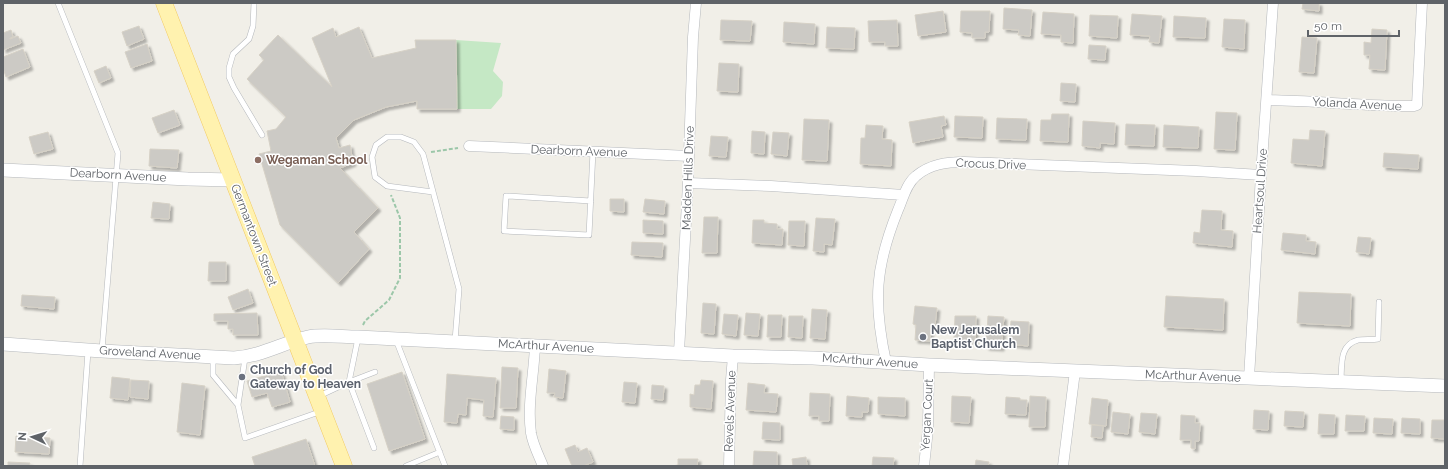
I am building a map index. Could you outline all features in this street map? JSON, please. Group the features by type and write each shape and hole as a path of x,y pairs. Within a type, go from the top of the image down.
{"main road":[{"name":"Germantown Street","path":"164,3 344,466"}],"street":[{"name":"Madden Hills Drive","path":"679,352 696,3"},
{"name":"Heartsoul Drive","path":"1249,378 1273,3"},
{"name":"Yolanda Avenue","path":"1267,100 1316,101 1366,106 1417,105 1422,3"},
{"name":"Dearborn Avenue","path":"470,146 689,156"},
{"name":"Crocus Drive","path":"886,362 878,320 878,278 884,246 908,186 916,176 928,168 946,162 964,162 1261,175"},
{"name":"Dearborn Avenue","path":"3,170 233,180"},
{"path":"688,183 771,186 904,195"},
{"name":"McArthur Avenue","path":"295,341 314,336 358,337 679,352 733,356 813,358 929,365 1445,386"},
{"name":"Groveland Avenue","path":"3,344 229,358 245,357 271,350 295,341"},
{"path":"535,346 531,389 530,423 533,441 543,466"},
{"name":"Revels Avenue","path":"729,466 733,356"},
{"name":"Yergan Court","path":"924,466 928,428 929,365"},
{"path":"1064,466 1074,371"}],"lane":[{"path":"58,3 118,153 102,351"},
{"path":"254,3 253,26 249,38 233,54 229,68 229,77 262,135"},
{"path":"433,192 387,186 375,176 372,157 376,145 387,137 401,137 414,142 423,154 459,289 455,342"},
{"path":"591,201 506,196 504,231 589,235 591,201 593,151"},
{"path":"1341,382 1344,351 1347,346 1358,340 1378,339 1379,302"},
{"path":"358,337 349,382 374,448"},
{"path":"396,339 445,466"},
{"path":"80,466 88,350"},
{"path":"213,356 213,375 238,405"},
{"path":"245,357 238,405 245,438 320,404 349,382 375,372"},
{"path":"406,466 440,452"}],"path":[{"path":"423,154 470,146"},
{"path":"358,337 365,321 389,300 400,278 400,218 387,186"}],"green space":[{"path":"456,40 501,43 493,71 503,82 502,96 491,109 457,109"}],"building":[{"path":"1303,3 1319,3 1319,11 1302,9"},
{"path":"1004,8 1032,10 1030,36 1018,35 1019,30 1003,29"},
{"path":"943,11 946,32 918,36 915,15"},
{"path":"961,11 990,11 989,32 985,32 985,38 972,38 972,33 960,32"},
{"path":"1043,12 1074,14 1073,43 1061,42 1061,35 1041,34"},
{"path":"1132,14 1162,16 1159,43 1149,42 1150,36 1130,35"},
{"path":"1090,15 1118,16 1117,38 1089,36"},
{"path":"1174,16 1206,18 1205,38 1173,37"},
{"path":"1224,19 1245,20 1244,49 1222,47"},
{"path":"721,20 752,21 750,41 720,40"},
{"path":"897,20 898,46 885,46 885,42 869,42 868,21"},
{"path":"784,22 815,24 814,44 783,42"},
{"path":"139,26 144,39 127,46 122,32"},
{"path":"359,27 372,58 416,48 415,40 456,40 457,109 417,109 417,101 386,107 354,120 336,138 339,148 350,145 353,163 340,168 378,208 354,232 369,249 338,283 280,225 259,154 271,151 267,131 276,129 286,117 247,79 264,60 259,55 278,35 332,87 312,38 333,28 336,37"},
{"path":"827,27 855,28 854,49 826,48"},
{"path":"1372,29 1387,30 1385,70 1369,69 1370,55 1364,55 1364,42 1371,43"},
{"path":"11,30 13,37 10,39 18,36 21,43 3,50 3,33"},
{"path":"1302,37 1317,38 1314,73 1299,72"},
{"path":"147,44 152,61 131,68 125,52"},
{"path":"1089,45 1106,46 1105,60 1088,59"},
{"path":"23,49 30,67 6,77 3,68 3,57"},
{"path":"719,63 739,64 738,92 717,91"},
{"path":"106,66 111,78 99,83 94,71"},
{"path":"1061,83 1076,84 1075,102 1060,101"},
{"path":"174,110 180,125 158,133 152,118"},
{"path":"1216,112 1237,113 1235,150 1214,149"},
{"path":"1052,114 1069,114 1068,142 1040,141 1041,120 1051,120"},
{"path":"944,116 946,125 941,126 943,137 913,143 909,122"},
{"path":"955,116 983,117 982,138 954,137"},
{"path":"997,118 1027,119 1026,140 996,139"},
{"path":"804,119 829,120 827,161 802,160"},
{"path":"1083,121 1115,123 1114,144 1100,143 1100,148 1082,146"},
{"path":"1126,124 1155,125 1154,146 1125,145"},
{"path":"866,125 883,126 882,139 892,140 891,166 860,164 861,138 865,138"},
{"path":"1164,125 1199,127 1198,148 1163,147"},
{"path":"1310,130 1325,131 1322,166 1291,163 1293,139 1309,140"},
{"path":"752,131 765,132 764,154 751,153"},
{"path":"48,132 53,149 34,154 29,137"},
{"path":"773,132 789,133 787,156 771,154"},
{"path":"711,136 728,137 726,157 709,156"},
{"path":"150,149 179,150 177,168 149,166"},
{"path":"1384,153 1419,155 1418,169 1383,167"},
{"path":"610,199 624,199 624,212 610,211"},
{"path":"645,199 665,201 664,214 643,212"},
{"path":"153,202 170,204 169,219 151,218"},
{"path":"1202,210 1222,211 1221,230 1233,231 1232,247 1193,243 1194,232 1200,233"},
{"path":"704,217 718,217 717,253 702,253"},
{"path":"816,218 835,219 832,245 824,244 824,252 813,251"},
{"path":"643,220 663,221 663,234 643,233"},
{"path":"753,220 764,220 764,223 777,224 777,229 783,229 782,245 752,243"},
{"path":"789,221 805,221 804,246 788,245"},
{"path":"1283,233 1306,235 1306,241 1316,242 1315,254 1281,250"},
{"path":"1358,237 1371,238 1369,254 1356,252"},
{"path":"632,242 663,243 662,257 631,255"},
{"path":"209,262 226,262 226,281 208,281"},
{"path":"248,289 253,303 233,310 228,297"},
{"path":"1299,292 1351,294 1350,326 1297,323"},
{"path":"22,295 55,297 54,309 21,306"},
{"path":"1166,296 1224,299 1223,330 1164,327"},
{"path":"703,303 716,304 714,334 701,333"},
{"path":"915,306 937,308 935,325 931,325 930,341 915,340 916,325 913,324"},
{"path":"812,309 827,310 825,339 810,338"},
{"path":"257,313 258,335 233,335 233,329 228,329 228,321 214,321 214,314"},
{"path":"746,313 760,314 758,336 744,335"},
{"path":"724,314 738,315 736,336 722,334"},
{"path":"768,315 782,315 781,337 767,337"},
{"path":"789,316 803,316 802,338 788,337"},
{"path":"955,316 976,316 975,341 954,340"},
{"path":"988,316 1004,317 1001,348 986,347"},
{"path":"1011,321 1029,322 1028,346 1009,344"},
{"path":"502,367 518,368 516,408 500,408"},
{"path":"549,369 566,371 563,398 554,397 555,393 547,393"},
{"path":"281,371 290,402 272,407 267,393 252,397 247,381"},
{"path":"402,372 425,439 389,451 367,384"},
{"path":"447,374 496,378 493,417 483,416 484,400 467,398 466,415 458,414 457,423 444,422"},
{"path":"112,377 130,379 128,400 110,398"},
{"path":"131,380 149,381 148,399 130,397"},
{"path":"701,380 713,381 711,409 690,407 690,394 694,395 695,385 700,385"},
{"path":"624,382 637,383 635,403 622,402"},
{"path":"182,383 205,386 200,435 177,432"},
{"path":"748,383 765,385 764,393 778,394 776,412 746,410"},
{"path":"652,385 664,386 663,400 651,399"},
{"path":"810,393 830,394 829,421 819,421 819,416 809,416"},
{"path":"847,396 869,398 868,412 862,412 862,417 846,416"},
{"path":"952,396 971,397 969,423 951,422"},
{"path":"1030,396 1046,397 1045,427 1029,427"},
{"path":"878,397 905,398 905,416 878,414"},
{"path":"1006,397 1027,400 1026,415 1005,414"},
{"path":"1092,398 1108,400 1106,426 1089,424"},
{"path":"1254,410 1269,411 1268,430 1253,429"},
{"path":"1285,411 1304,412 1303,427 1284,426"},
{"path":"1113,412 1130,414 1128,434 1111,432"},
{"path":"1141,413 1157,414 1155,434 1139,432"},
{"path":"1319,414 1335,415 1334,434 1318,434"},
{"path":"1181,415 1195,416 1195,423 1200,423 1199,441 1195,441 1195,449 1191,448 1191,440 1180,440"},
{"path":"1346,415 1365,416 1364,431 1345,431"},
{"path":"501,416 514,417 514,430 500,429"},
{"path":"1374,418 1393,419 1392,434 1373,433"},
{"path":"1402,418 1420,419 1420,434 1401,433"},
{"path":"1432,420 1445,420 1445,439 1431,438"},
{"path":"763,422 780,423 780,440 762,439"},
{"path":"1092,425 1103,426 1102,438 1091,437"},
{"path":"16,436 50,438 49,454 15,452"},
{"path":"306,439 315,466 255,466 252,457"},
{"path":"575,445 578,452 587,448 593,462 583,466 572,466 565,449"},
{"path":"754,451 777,452 777,466 753,466"},
{"path":"806,457 807,466 793,466 792,459"},
{"path":"873,457 894,458 893,466 872,466"},
{"path":"678,459 698,459 697,466 672,466 678,465"},
{"path":"976,460 989,462 988,466 975,466"},
{"path":"8,462 30,463 29,466 8,466"}],"place":[{"name":"Wegaman School","path":"258,160"},
{"name":"New Jerusalem Baptist Church","path":"923,337"},
{"name":"Church of God Gateway to Heaven","path":"242,377"}]}
